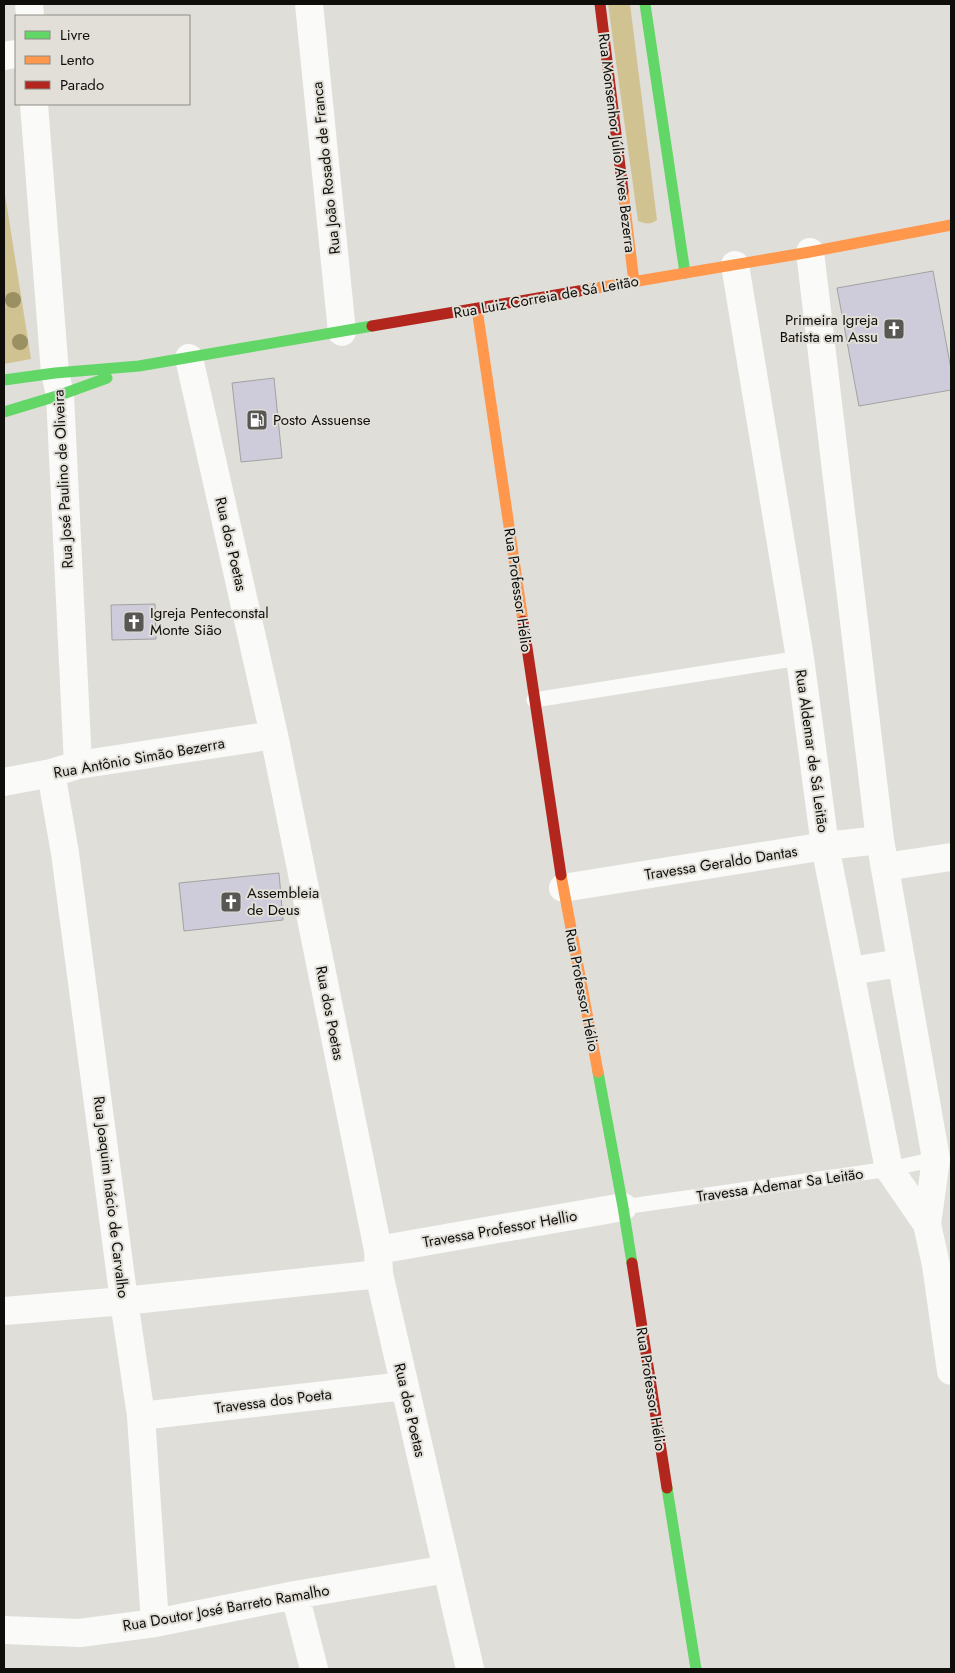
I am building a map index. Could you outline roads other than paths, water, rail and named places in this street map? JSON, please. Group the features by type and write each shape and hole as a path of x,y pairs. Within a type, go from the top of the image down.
{"street":[{"name":"Rua João Rosado de Franca","path":"310,4 342,332"},
{"name":"Rua Monsenhor Júlio Alves Bezerra","path":"600,4 634,282"},
{"path":"645,4 685,273"},
{"name":"Rua José Paulino de Oliveira","path":"34,105 58,384 78,765"},
{"name":"Rua Luiz Correia de Sá Leitão","path":"4,380 58,384 139,366 810,252 951,225"},
{"name":"Rua Aldemar de Sá Leitão","path":"810,252 880,840 936,1159 927,1224"},
{"name":"Rua Aldemar de Sá Leitão","path":"735,265 800,658 825,846 889,1169 927,1224 944,1263 951,1371"},
{"name":"Rua Professor Hélio","path":"477,309 563,888 623,1208 696,1669"},
{"name":"Rua dos Poetas","path":"189,358 274,736 404,1386 470,1669"},
{"name":"Rua Luiz Correia de Sá Leitão","path":"4,412 58,384 139,366"},
{"name":"Rua Antônio Simão Bezerra","path":"4,782 51,773 78,765 274,736"},
{"name":"Rua Joaquim Inácio de Carvalho","path":"51,773 65,853 87,1010 124,1301 141,1416 155,1623"},
{"name":"Travessa Geraldo Dantas","path":"563,888 825,846 880,840"},
{"path":"885,867 951,857"},
{"path":"850,971 901,963"},
{"name":"Travessa Professor Hellio","path":"4,1311 124,1301 378,1262 623,1208"},
{"name":"Travessa dos Poeta","path":"141,1416 404,1386"},
{"name":"Rua Doutor José Barreto Ramalho","path":"4,1630 80,1633 155,1623 295,1595 446,1569"},
{"path":"295,1595 314,1669"}],"lane":[{"path":"534,700 800,658"},
{"name":"Travessa Ademar Sa Leitão","path":"623,1208 889,1169 936,1159"}],"place":[{"name":"Primeira Igreja Batista em Assu","path":"894,329"},
{"name":"Posto Assuense","path":"257,420"},
{"name":"Igreja Penteconstal Monte Sião","path":"134,622"},
{"name":"Assembleia de Deus","path":"231,902"}]}
